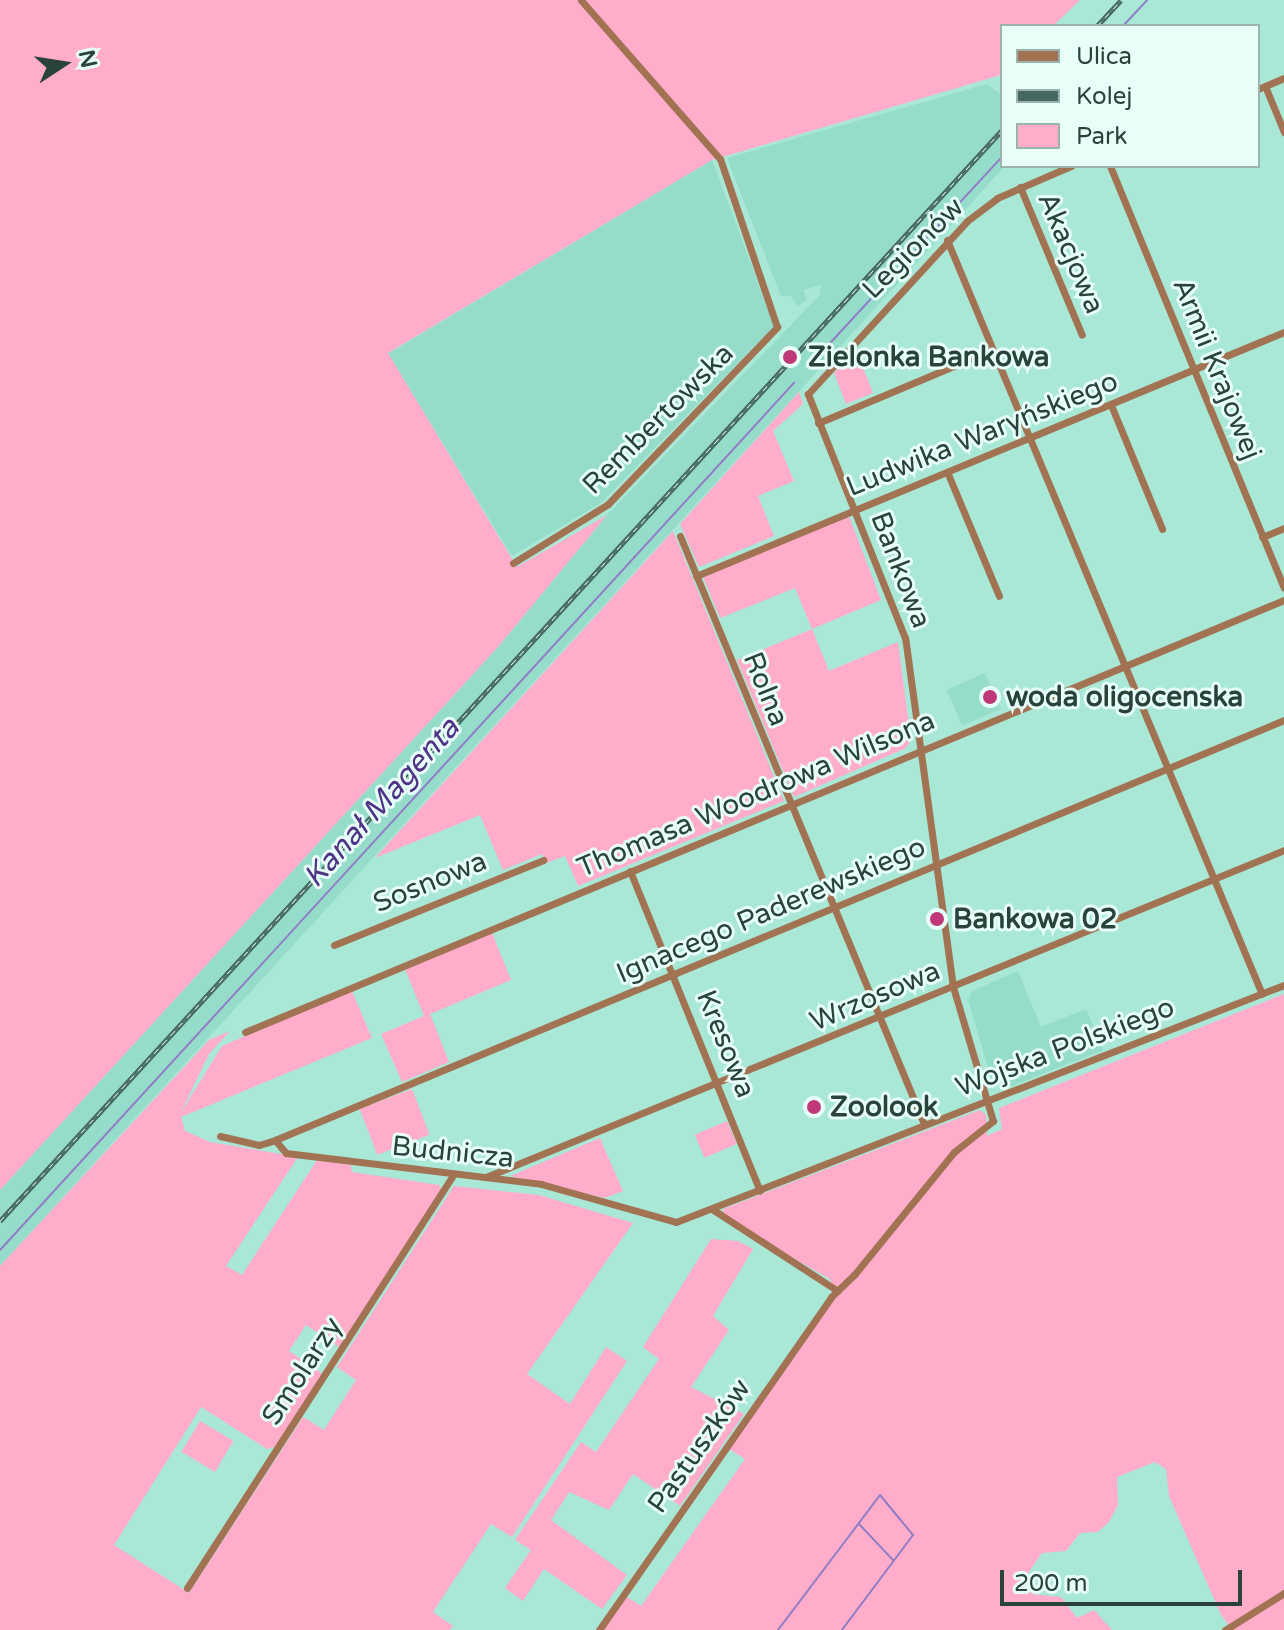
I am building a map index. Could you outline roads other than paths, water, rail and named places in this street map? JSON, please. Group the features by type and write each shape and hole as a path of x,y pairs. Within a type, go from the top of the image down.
{"street":[{"name":"Rembertowska","path":"513,563 608,504 772,336 775,318 720,159 581,0"},
{"path":"1284,78 1262,87 1284,132"},
{"name":"Legionów","path":"808,391 947,240 997,198 1066,168"},
{"name":"Armii Krajowej","path":"1111,168 1284,588"},
{"name":"Akacjowa","path":"1020,187 1082,335"},
{"path":"947,240 1165,769 1262,994"},
{"name":"Ludwika Waryńskiego","path":"696,576 1284,332"},
{"path":"818,423 992,350"},
{"name":"Bankowa","path":"808,391 905,638 953,987 990,1102"},
{"path":"1111,405 1162,529"},
{"path":"948,474 999,596"},
{"path":"1262,537 1284,528"},
{"name":"Rolna","path":"680,536 832,909 924,1124"},
{"name":"Thomasa Woodrowa Wilsona","path":"245,1032 1284,600"},
{"name":"Ignacego Paderewskiego","path":"275,1140 1284,720"},
{"name":"Wrzosowa","path":"481,1179 1284,850"},
{"name":"Sosnowa","path":"334,945 543,860"},
{"name":"Kresowa","path":"630,871 760,1191"},
{"name":"Wojska Polskiego","path":"683,1220 1284,985"},
{"name":"Pastuszków","path":"599,1630 838,1291 954,1152 991,1126 990,1102"},
{"name":"Budnicza","path":"220,1136 259,1145 275,1140 286,1153 452,1177 541,1184 662,1219 683,1220"},
{"name":"Smolarzy","path":"187,1588 452,1177"},
{"path":"712,1209 838,1291"},
{"path":"1225,1630 1284,1593"}],"waterway":[{"name":"Kanał Magenta","path":"1125,24 1147,0"},
{"name":"Kanał Magenta","path":"808,367 1000,159"},
{"name":"Kanał Magenta","path":"0,1250 794,383"},
{"path":"778,1630 880,1495 913,1535 842,1630"},
{"path":"859,1524 893,1560"}],"railway":[{"path":"1099,24 1121,0"},
{"path":"0,1221 1000,132"}],"place":[{"name":"Zielonka Bankowa","path":"790,357"},
{"name":"woda oligocenska","path":"990,697"},
{"name":"Bankowa 02","path":"937,919"},
{"name":"Zoolook","path":"814,1107"}]}
